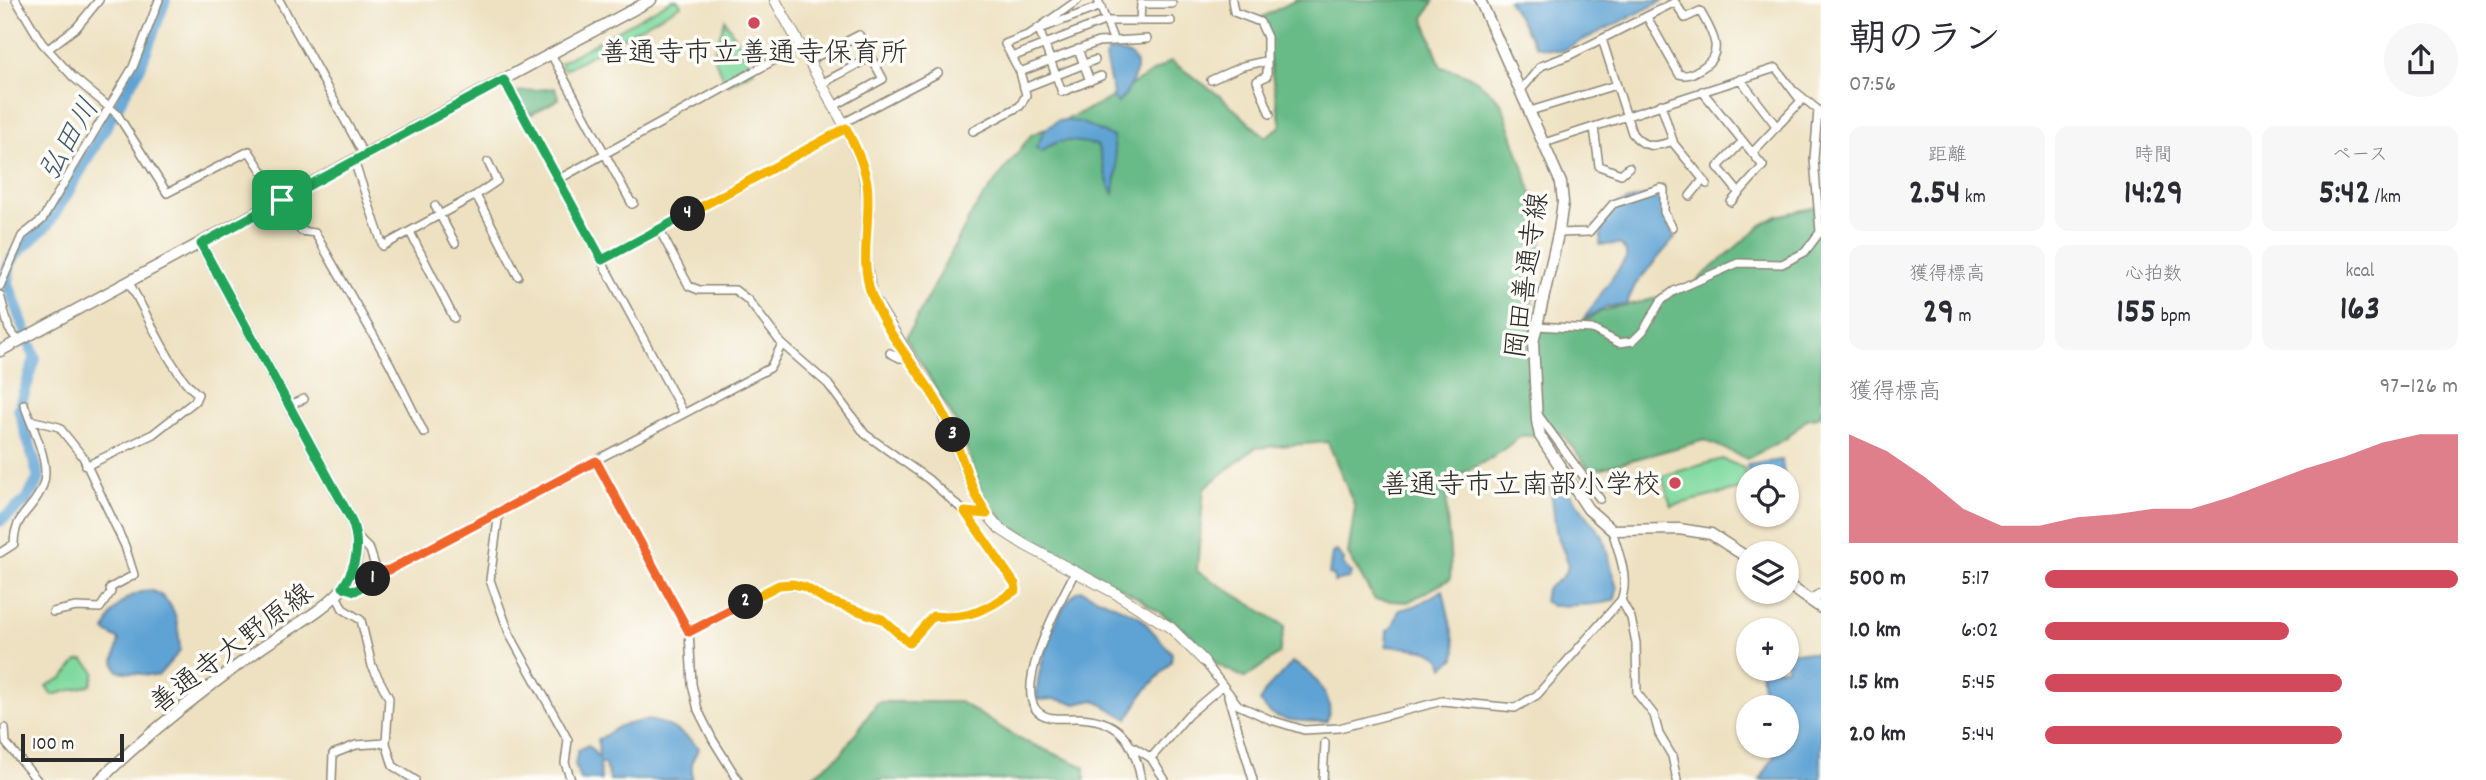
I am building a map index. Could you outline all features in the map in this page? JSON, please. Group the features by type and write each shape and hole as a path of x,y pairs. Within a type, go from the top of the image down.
{"main road":[{"path":"0,351 650,0"},
{"name":"岡田善通寺線","path":"1480,0 1561,183 1563,202 1558,233 1533,343 1536,412 1540,436 1588,509 1612,530"},
{"name":"善通寺大野原線","path":"100,780 258,650 340,591 354,568 356,537 351,519 201,244"},
{"path":"1612,530 1679,529 1711,534 1736,550"},
{"path":"1799,589 1816,597 1821,608"}],"street":[{"path":"16,0 48,48 80,84 112,110 167,193 249,150 263,177 267,177 301,231 315,233 390,364 424,433"},
{"path":"48,48 77,27 99,0"},
{"path":"0,286 22,236 43,220 112,110 134,67 159,0"},
{"path":"279,0 359,158 383,246 440,216 497,181 488,162"},
{"path":"775,0 845,126 863,167 867,185 867,279 872,296 938,403 975,494 987,514 1000,529 1171,628 1204,661 1228,695 1253,780"},
{"path":"1036,31 1078,0"},
{"path":"1232,0 1234,12 1259,22 1263,28 1268,45 1265,61 1267,76 1257,81 1270,114"},
{"path":"1521,90 1541,66 1647,18 1675,2 1685,18 1700,10 1716,41 1715,55 1704,67 1688,76 1679,74 1647,18"},
{"path":"973,131 1020,106 1026,95 1020,72 1005,44 1099,3 1113,39"},
{"path":"1140,21 1141,4 1172,4"},
{"path":"1012,57 1108,22 1171,21"},
{"path":"1036,31 1046,45 1062,92 1101,76"},
{"path":"808,61 859,34 883,79 834,107"},
{"path":"1020,72 1078,49 1113,39 1147,39"},
{"path":"1602,39 1632,134 1640,142 1653,147 1673,141"},
{"path":"559,178 800,46"},
{"path":"1078,49 1090,80"},
{"path":"551,54 632,204 634,203"},
{"path":"821,84 871,57"},
{"path":"1024,88 1095,60"},
{"path":"1212,80 1243,66 1265,61"},
{"path":"1544,143 1776,68 1801,102 1752,153"},
{"path":"602,260 938,73"},
{"path":"1740,79 1777,127"},
{"path":"504,80 684,412"},
{"path":"1530,111 1616,85"},
{"path":"1702,91 1763,166 1731,202"},
{"path":"1535,326 1592,329 1619,343 1633,341 1643,331 1661,301 1674,291 1738,263 1782,264 1805,253 1820,232 1814,159 1819,117 1816,105 1796,92"},
{"path":"1816,105 1821,97"},
{"path":"1661,104 1673,141 1705,182 1690,196"},
{"path":"1594,127 1599,166 1621,174 1629,167"},
{"path":"1739,194 1718,167 1743,141"},
{"path":"1558,233 1590,232 1613,204 1661,188 1664,189 1664,212 1672,227"},
{"path":"476,195 519,276"},
{"path":"435,206 455,243"},
{"path":"659,229 689,286 699,290 735,290 748,300 782,344 828,384 877,445 928,479 965,512 1015,584 1016,590 987,609 968,617 933,616 909,643 882,619 826,600 805,587 786,584 779,585 689,632"},
{"path":"410,232 454,318"},
{"path":"86,466 153,434 195,401 198,394 189,387 165,350 128,281"},
{"path":"0,295 9,329 24,337"},
{"path":"415,780 393,766 386,743 390,703 388,692 372,666 361,620 343,610 340,591 355,591 369,583 377,572 389,570 771,368 782,344"},
{"path":"890,353 900,358 909,358"},
{"path":"290,405 304,399"},
{"path":"0,553 14,544 17,521 44,484 45,469 24,404"},
{"path":"1536,412 1600,499"},
{"path":"30,420 59,427 83,457 125,546 134,575 110,588 111,592 100,608 76,607 53,612"},
{"path":"596,461 689,632 692,684 698,709 712,740 738,780"},
{"path":"499,512 491,580 510,635 568,740 565,763 570,780"},
{"path":"965,512 987,514"},
{"path":"1228,695 1251,713 1304,730 1339,728 1442,701 1515,708 1536,695 1621,600 1625,592 1624,574 1612,530"},
{"path":"356,537 370,550 377,572"},
{"path":"1076,572 1048,628 1031,675 1035,707 1038,712 1051,718 1097,718 1115,728 1129,743 1151,758 1165,780"},
{"path":"1621,600 1631,618 1636,643 1637,693 1654,715 1672,756 1677,780"},
{"path":"1151,758 1188,715 1222,686"},
{"path":"5,728 6,743 37,780"},
{"path":"332,780 332,754 356,745 386,743"},
{"path":"1129,743 1136,755 1142,780"},
{"path":"1323,780 1325,743"}],"green space":[{"path":"672,0 678,0 681,5 564,70 560,63"},
{"path":"1296,0 1434,0 1424,18 1441,67 1475,80 1502,104 1542,224 1541,252 1533,271 1533,326 1576,327 1602,311 1662,297 1693,284 1764,223 1777,216 1821,206 1821,416 1807,419 1787,438 1747,459 1705,440 1591,471 1561,433 1521,436 1492,458 1451,479 1447,503 1450,579 1408,602 1375,600 1348,554 1355,507 1328,442 1255,448 1204,488 1197,571 1285,626 1279,654 1245,678 1218,665 1186,630 1135,596 1008,525 982,494 961,431 906,338 973,211 1031,135 1100,104 1171,61 1220,96 1265,137 1281,126 1262,17"},
{"path":"725,20 754,71 727,85 713,56"},
{"path":"555,88 559,99 530,115 516,92"},
{"path":"1722,459 1736,465 1736,490 1671,506 1662,476"},
{"path":"84,660 95,672 91,685 52,695 46,686 63,678 77,661"},
{"path":"878,702 960,702 1020,739 1085,767 1085,780 807,780 840,755"}],"water":[{"path":"1508,0 1664,0 1561,51 1536,46"},
{"path":"1108,52 1131,56 1136,67 1133,80 1118,103 1114,99 1105,58"},
{"path":"1058,120 1080,122 1113,137 1117,169 1114,194 1097,145 1068,141 1054,144 1042,152 1036,148 1044,131"},
{"path":"1661,191 1665,220 1675,238 1635,285 1626,305 1606,307 1583,320 1626,258 1626,251 1620,244 1600,245 1605,220 1611,211 1627,201"},
{"path":"1782,460 1782,464 1754,464"},
{"path":"1559,479 1603,537 1617,589 1615,599 1595,604 1552,606 1544,601 1546,589 1564,574 1568,562 1556,530 1549,486 1549,482"},
{"path":"1337,551 1344,560 1343,565 1351,572 1349,578 1334,582 1334,576 1329,574 1332,553"},
{"path":"150,590 166,600 175,614 180,651 158,676 118,671 114,662 119,640 105,631 108,623 121,603 133,595"},
{"path":"1080,590 1139,616 1172,653 1171,662 1141,696 1128,719 1094,700 1076,704 1056,699 1037,700 1039,673 1048,640 1062,609"},
{"path":"1443,590 1456,650 1455,658 1444,667 1436,655 1429,652 1386,646 1387,631 1393,626 1399,610 1415,606"},
{"path":"1799,652 1821,654 1821,780 1760,780 1773,758 1799,758 1799,695 1763,695 1762,681 1799,681"},
{"path":"1292,662 1315,679 1326,695 1329,713 1326,722 1281,718 1260,702 1266,690"},
{"path":"646,720 675,729 699,748 692,761 692,780 610,780 604,763 600,763 601,780 580,780 575,764 578,750 588,745 599,758 598,740 620,726"}],"waterway":[{"name":"弘田川","path":"0,521 26,501 39,478 19,408 35,359 8,284 9,266 14,256 47,225 68,192 140,67 165,0"}],"place":[{"name":"善通寺市立善通寺保育所","path":"754,23"},
{"name":"善通寺市立南部小学校","path":"1675,483"}],"route":[{"path":"504,80 602,260 846,128 863,167 867,185 865,257 872,296 938,403 951,430 964,470 987,514 965,512 1015,584 1016,590 987,609 968,617 933,616 909,643 882,619 838,605 805,587 793,584 779,585 689,632 596,461 389,570 377,572 369,583 355,591 343,587 354,568 358,548 355,528 201,244 282,200 504,80"}]}
